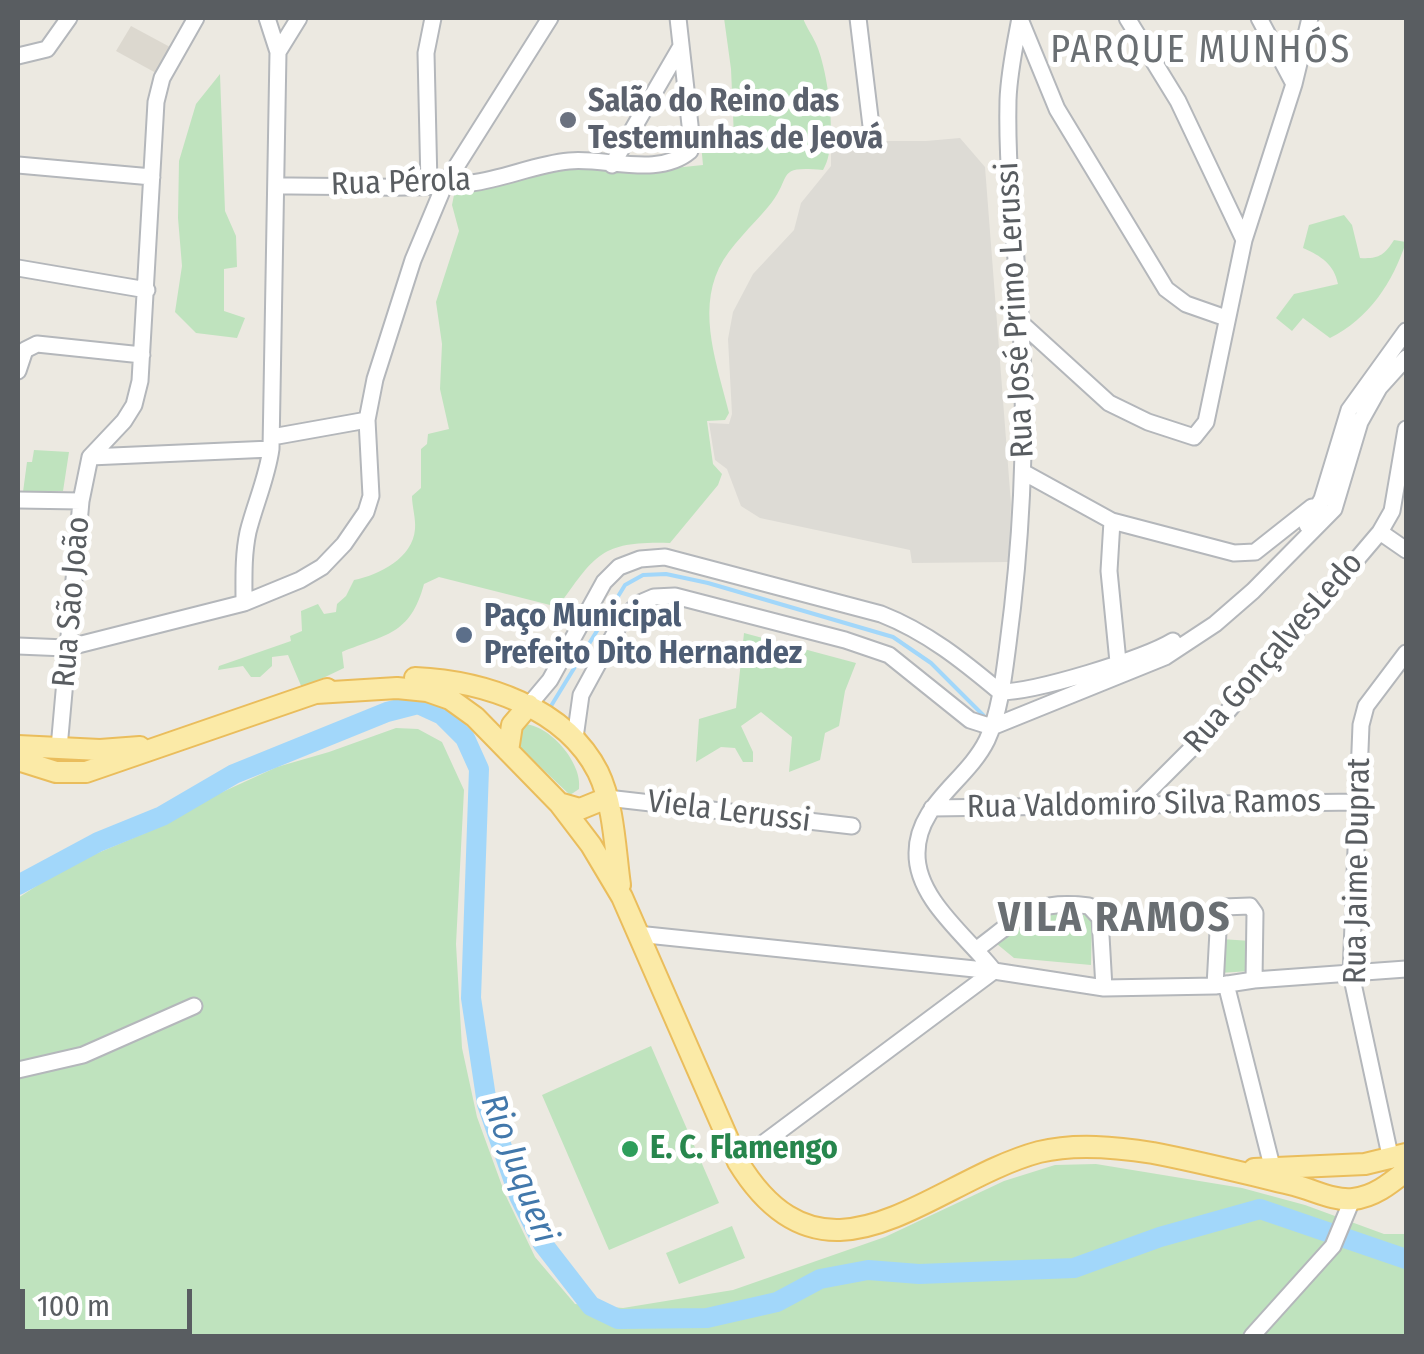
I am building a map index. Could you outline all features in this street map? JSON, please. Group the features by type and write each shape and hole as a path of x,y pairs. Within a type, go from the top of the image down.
{"main road":[{"path":"18,757 56,772 86,772 358,680 390,676 432,678 529,706 575,738 598,773 606,798 622,897"},
{"path":"316,693 397,688 427,691 450,699 476,717 559,802 584,834 622,897 738,1162 756,1192 776,1210 820,1228 847,1230 881,1224 1007,1163 1041,1152 1106,1147 1274,1175 1346,1200 1389,1184 1401,1162"},
{"path":"508,750 512,725 529,706"},
{"path":"18,746 123,750 186,738"},
{"path":"18,757 59,748"},
{"path":"559,802 580,809 606,798"},
{"path":"1274,1175 1344,1164 1401,1162"},
{"path":"1344,1164 1336,1180 1346,1200"}],"street":[{"path":"18,56 47,49 69,18"},
{"path":"90,458 134,405 147,290 156,102 162,78 196,18"},
{"path":"244,603 247,540 268,475 272,443 278,52 267,18"},
{"path":"278,52 299,18"},
{"path":"433,18 426,53 436,186"},
{"path":"18,646 66,648 244,603 300,580 322,567 344,544 366,512 371,496 366,420 436,186 550,18"},
{"path":"612,164 680,48 678,18"},
{"path":"858,18 871,126"},
{"path":"1020,18 1057,109 1166,289 1186,304 1226,318"},
{"name":"Rua José Primo Lerussi","path":"994,971 936,904 922,880 916,855 920,832 932,808 973,764 992,727 1008,642 1023,472 1020,322 1008,175 1008,96 1020,18"},
{"path":"1127,18 1178,101 1244,240"},
{"path":"1259,18 1294,84"},
{"path":"1020,322 1109,403 1148,422 1194,436 1206,422 1244,240 1294,84 1310,18"},
{"name":"Rua Pérola","path":"278,186 436,186 476,183 549,163 576,160 612,164 677,160 690,151 692,142 680,48"},
{"path":"18,165 152,178"},
{"path":"18,268 147,290"},
{"path":"529,706 550,680 604,582 619,568 654,557 894,619 954,654 1000,692 1018,692 1166,645 1204,621 1285,549 1330,500 1349,410 1406,332"},
{"path":"18,371 25,350 38,344 142,356"},
{"path":"575,738 581,695 624,618 654,596 675,596 889,655 970,720 992,727 1110,682 1196,638 1299,547 1330,500 1360,422 1379,388 1406,358"},
{"path":"90,458 272,443 366,420"},
{"name":"Rua GonçalvesLedo","path":"1134,806 1222,718 1380,532 1392,511 1406,429"},
{"name":"Rua São João","path":"59,748 81,501 90,458"},
{"path":"1023,472 1112,521 1245,553 1255,552 1330,500"},
{"path":"18,500 81,501"},
{"path":"1112,521 1109,570 1118,662"},
{"path":"1380,532 1406,550"},
{"name":"Rua Jaime Duprat","path":"1401,1162 1351,974 1361,726 1366,706 1406,653"},
{"name":"Viela Lerussi","path":"606,798 852,826"},
{"name":"Rua Valdomiro Silva Ramos","path":"932,808 1356,802"},
{"path":"977,949 1037,907 1089,906 1100,918 1104,988"},
{"path":"1254,980 1255,913 1250,906 1224,907 1219,913 1221,985 1274,1175"},
{"path":"638,934 994,971 1104,988 1221,985 1406,969"},
{"path":"738,1162 994,971"},
{"path":"18,1070 83,1055 194,1006"},
{"path":"1252,1336 1334,1246 1343,1228 1346,1200"}],"shaded area":[{"path":"131,26 170,47 156,73 116,51"},
{"path":"960,138 985,167 1011,504 1009,562 912,563 910,550 760,518 741,506 727,469 715,460 709,423 729,424 732,414 728,339 733,312 753,274 794,230 801,203 831,166 831,141"}],"green space":[{"path":"724,18 803,18 821,58 831,128 823,170 797,169 786,175 776,197 724,260 713,286 712,340 729,413 725,420 707,421 713,464 722,474 718,485 670,543 629,545 602,554 558,607 439,577 424,584 403,624 342,652 344,668 302,688 288,655 272,657 272,666 260,677 251,677 243,666 218,670 219,666 291,641 290,636 302,631 301,611 318,604 324,614 336,612 337,604 354,580 393,564 413,539 412,496 421,488 421,449 427,444 428,434 449,429 440,389 442,344 436,302 459,231 452,205 454,195 497,186 528,170 575,166 625,173 703,165 701,144 734,137"},
{"path":"220,74 225,211 236,236 237,267 224,269 224,311 245,318 237,338 196,333 175,312 182,266 179,161 196,104"},
{"path":"1344,215 1352,225 1360,258 1380,255 1394,240 1406,242 1401,257 1378,298 1344,330 1330,338 1303,318 1292,331 1276,318 1294,294 1338,284 1326,262 1303,248 1309,225"},
{"path":"34,450 69,452 63,491 23,492 27,462 32,462"},
{"path":"744,633 856,663 845,691 839,726 825,733 820,760 789,772 792,737 761,712 741,726 753,752 753,762 743,762 735,748 721,747 696,762 699,719 736,708"},
{"path":"523,724 543,730 562,747 576,768 579,789 570,795 513,741"},
{"path":"396,728 418,729 442,742 464,790 456,944 462,1048 477,1117 505,1194 535,1257 575,1304 623,1308 733,1290 885,1237 1004,1181 1055,1165 1096,1164 1242,1188 1305,1205 1384,1234 1406,1234 1406,1336 18,1336 18,898 67,866 164,825 277,767"},
{"path":"1050,906 1092,915 1091,965 1014,958 997,944"},
{"path":"1221,939 1251,941 1251,971 1219,973"},
{"name":"E. C. Flamengo","path":"651,1046 719,1203 609,1250 542,1095"},
{"path":"732,1226 745,1258 679,1284 666,1253"}],"waterway":[{"path":"551,706 625,585 643,575 666,574 893,637 931,663 984,716"},
{"name":"Rio Juqueri","path":"18,885 98,842 162,816 234,774 387,712 418,704 442,715 465,738 479,769 471,998 487,1104 519,1196 543,1244 591,1306 618,1319 707,1318 777,1302 820,1279 868,1270 919,1274 1074,1268 1160,1237 1260,1209 1406,1259"}],"place":[{"name":"Salão do Reino das Testemunhas de Jeová","path":"568,120"},
{"name":"Paço Municipal Prefeito Dito Hernandez","path":"464,635"},
{"name":"E. C. Flamengo","path":"630,1149"}],"district":[{"name":"PARQUE MUNHÓS","path":"1201,51"},
{"name":"VILA RAMOS","path":"1115,919"}]}
